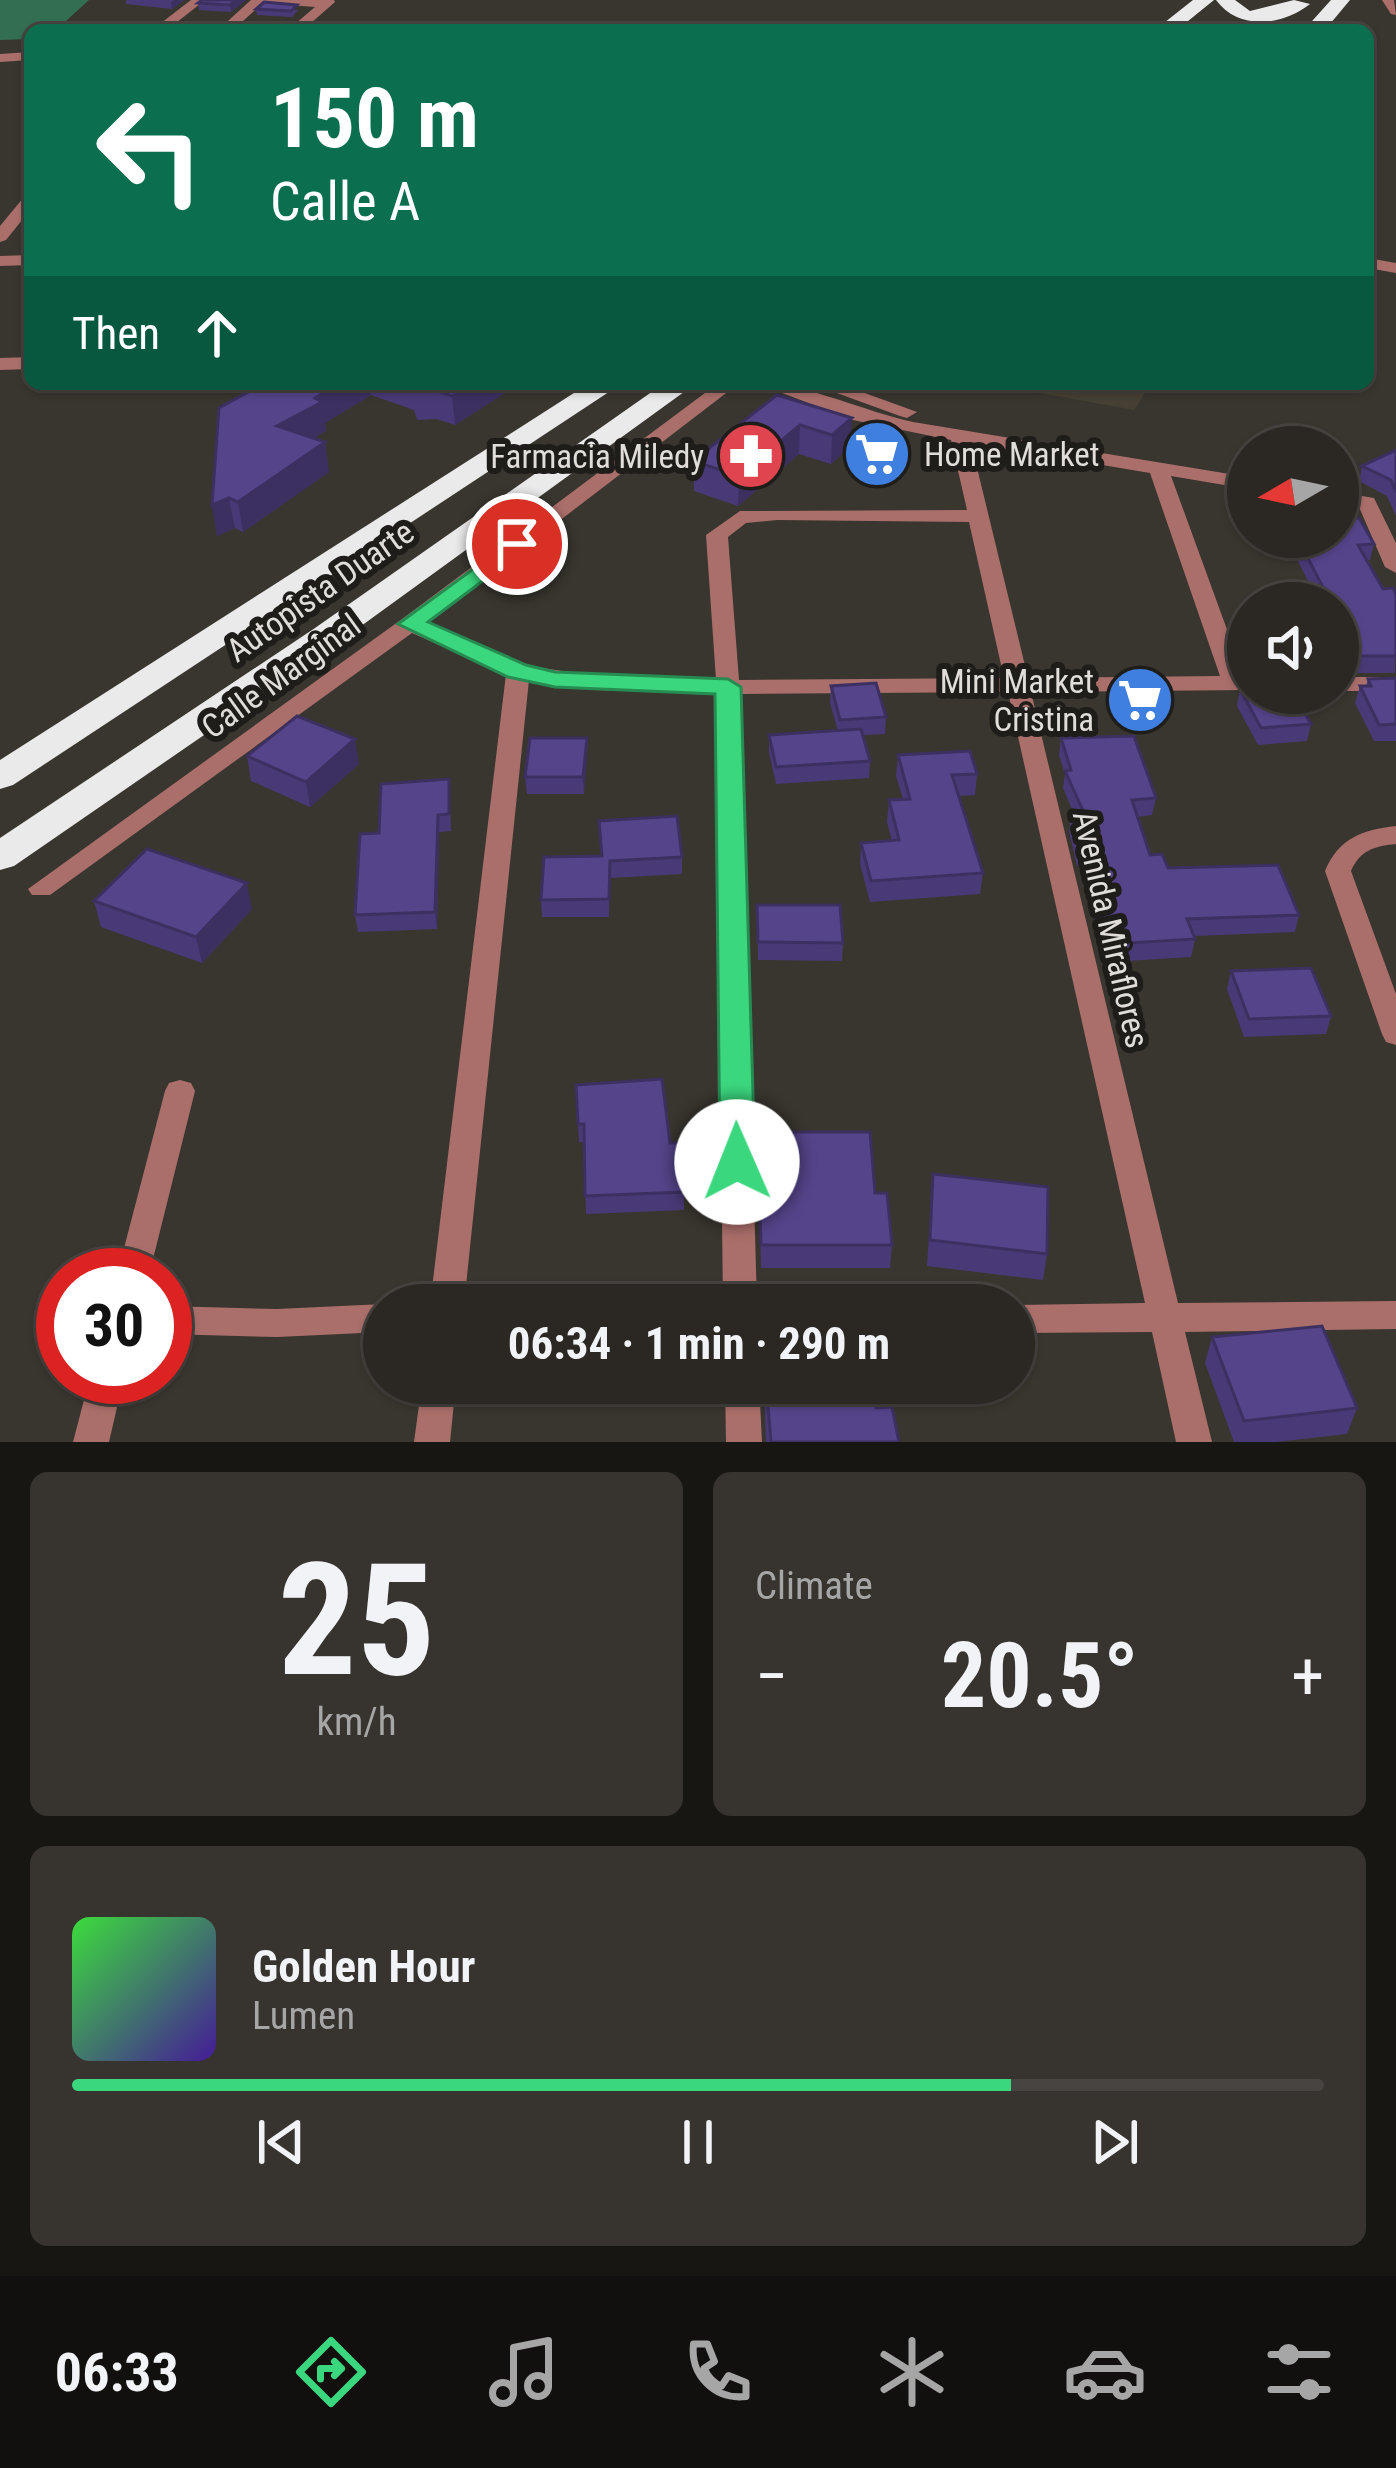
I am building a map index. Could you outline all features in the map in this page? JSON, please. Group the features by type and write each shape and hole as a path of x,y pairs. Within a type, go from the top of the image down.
{"highway":[{"path":"1174,24 1205,0"},
{"path":"1226,0 1234,12 1251,17 1302,2"},
{"path":"1319,24 1341,0"},
{"path":"1282,24 1302,2"},
{"name":"Autopista Duarte","path":"0,777 598,390"},
{"name":"Autopista Duarte","path":"0,857 327,635 673,390"}],"street":[{"path":"167,24 199,0"},
{"path":"233,24 263,0 328,2"},
{"path":"1388,0 1396,10"},
{"path":"302,24 328,2"},
{"path":"0,237 16,209"},
{"name":"Calle Marginal","path":"41,889 410,624 721,390"},
{"path":"785,390 860,416 1227,480"},
{"path":"838,390 922,418 946,431"},
{"name":"Avenida Miraflores","path":"946,431 978,515 1194,1442"},
{"path":"1158,468 1227,646"},
{"path":"1359,501 1367,502 1396,567"},
{"path":"740,1284 728,687 717,535 740,517 978,515"},
{"path":"410,624 518,671 595,682 728,687 1227,682"},
{"path":"449,1284 518,671"},
{"path":"1359,683 1396,684"},
{"path":"1396,835 1361,841 1344,852 1338,871 1396,1034"},
{"path":"140,1248 180,1091"},
{"path":"1035,1319 1396,1315"},
{"path":"192,1321 363,1319"},
{"path":"91,1442 100,1404"},
{"path":"432,1442 437,1404"},
{"path":"743,1404 744,1442"}],"shaded area":[{"path":"1023,390 1147,390 1134,410"}],"green space":[{"path":"0,0 89,0 63,24 24,24 24,39 0,40"}],"building":[{"path":"236,0 230,5 198,3"},
{"path":"264,2 297,5 291,11 256,9"},
{"path":"252,390 328,390 315,398 322,402 277,426 325,442 238,502 229,498 212,505 219,408"},
{"path":"777,395 852,418 832,435 800,425 739,476 693,461"},
{"path":"1396,450 1396,492 1391,480 1362,466"},
{"path":"1359,518 1374,544 1359,545"},
{"path":"1359,547 1383,589 1393,588 1396,594 1396,656 1359,656 1359,582 1320,582 1308,558 1359,558"},
{"path":"1396,678 1396,724 1379,725 1360,686 1371,686 1368,679"},
{"path":"876,683 886,717 840,720 831,686"},
{"path":"1253,714 1305,714 1311,724 1261,728"},
{"path":"297,716 355,739 306,782 247,756"},
{"path":"861,729 870,761 776,767 769,735"},
{"path":"1134,736 1156,798 1132,800 1150,855 1162,854 1168,868 1278,865 1299,915 1187,919 1195,939 1113,944 1097,901 1106,901 1087,849 1080,849 1072,814 1084,813 1065,771 1071,770 1061,738"},
{"path":"530,738 587,738 583,777 525,777"},
{"path":"970,751 977,774 952,775 983,873 871,881 861,843 899,840 889,800 910,799 898,755"},
{"path":"449,779 449,814 438,815 435,912 355,915 360,834 379,833 381,784"},
{"path":"677,816 682,857 610,861 609,899 541,900 544,857 602,856 599,821"},
{"path":"147,849 247,883 196,937 94,901"},
{"path":"757,905 840,905 843,943 758,942"},
{"path":"1311,968 1331,1016 1249,1019 1231,971"},
{"path":"662,1079 670,1143 681,1143 684,1192 585,1196 584,1124 578,1124 576,1085"},
{"path":"758,1132 870,1132 875,1193 887,1193 892,1245 761,1245"},
{"path":"933,1174 1048,1187 1047,1254 930,1240"},
{"path":"1322,1326 1357,1408 1244,1421 1212,1337"},
{"path":"768,1404 892,1407 899,1442 771,1442"}],"place":[{"name":"Home Market","path":"877,454"},
{"name":"Farmacia Miledy","path":"751,456"},
{"name":"Mini Market Cristina","path":"1140,700"}],"route":[{"path":"517,544 410,624 518,671 555,680 728,687 737,1162"}]}
